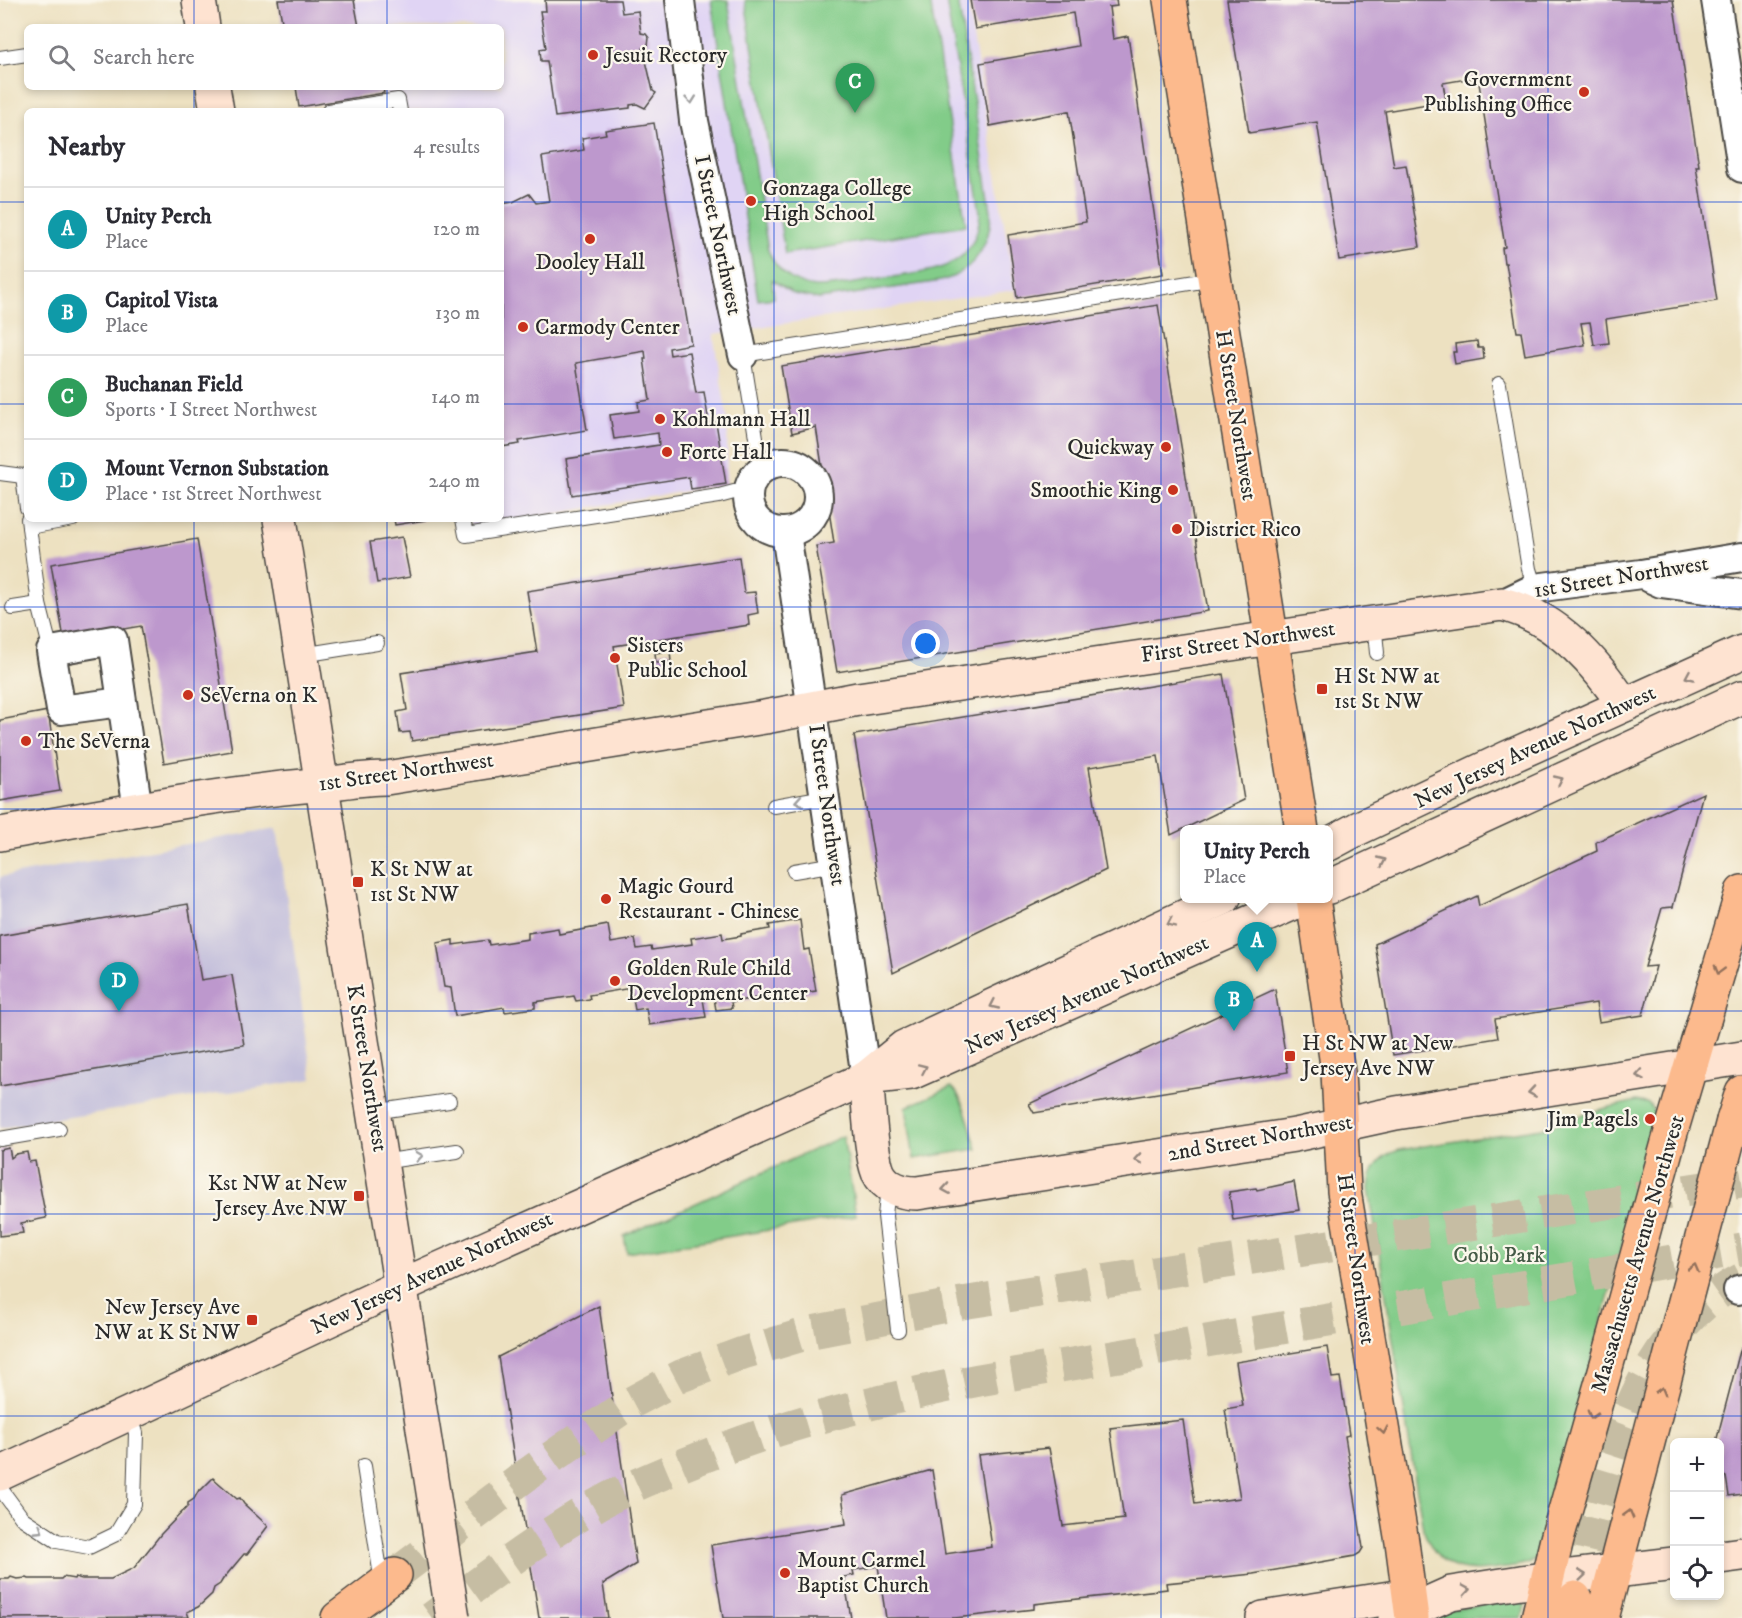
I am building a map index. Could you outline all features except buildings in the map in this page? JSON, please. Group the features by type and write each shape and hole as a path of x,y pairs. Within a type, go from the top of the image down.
{"main road":[{"name":"H Street Northwest","path":"1170,0 1301,825"},
{"name":"Massachusetts Avenue Northwest","path":"1538,1618 1557,1539 1689,1066 1742,892"},
{"name":"H Street Northwest","path":"1314,903 1338,1072 1344,1191 1407,1610"},
{"path":"1592,1611 1615,1571 1738,1106"},
{"path":"338,1618 389,1580"}],"street":[{"path":"199,0 203,24"},
{"name":"I Street Northwest","path":"680,0 694,121 743,355"},
{"path":"1716,0 1742,168"},
{"path":"214,90 216,108"},
{"path":"755,478 772,463 784,462 795,464 806,470 814,479 818,490 818,502 814,513 798,530 786,533"},
{"name":"I Street Northwest","path":"755,478 747,499 755,520 764,528 786,533 866,1078"},
{"name":"K Street Northwest","path":"280,522 453,1618"},
{"name":"1st Street Northwest","path":"1502,604 1535,588 1641,574 1742,557"},
{"path":"1641,574 1661,583 1742,594"},
{"name":"First Street Northwest","path":"812,708 870,697 1271,637 1375,637 1502,604 1532,613 1561,633 1605,676 1624,705"},
{"path":"121,702 61,710 51,651 113,640 138,810"},
{"name":"New Jersey Avenue Northwest","path":"1333,842 1464,778 1742,652"},
{"name":"New Jersey Avenue Northwest","path":"1333,885 1742,697"},
{"name":"1st Street Northwest","path":"0,834 269,789 398,776 812,708"},
{"name":"New Jersey Avenue Northwest","path":"0,1474 401,1286 866,1078 904,1047 1213,903"},
{"name":"New Jersey Avenue Northwest","path":"866,1078 911,1073 1294,903"},
{"name":"2nd Street Northwest","path":"888,1185 909,1193 926,1192 1295,1135 1396,1113 1742,1058"},
{"path":"866,1078 876,1165 878,1172 888,1185"},
{"path":"1724,1556 1742,1554"},
{"path":"1268,1618 1407,1610 1451,1593 1548,1578 1670,1564"}],"lane":[{"path":"0,58 24,54"},
{"path":"348,108 398,100 399,108"},
{"path":"743,355 1214,279"},
{"name":"I Street Northwest","path":"743,355 755,478"},
{"path":"1498,384 1529,569 1535,588"},
{"path":"0,473 24,476"},
{"path":"464,522 466,535 719,496 755,478"},
{"path":"29,523 39,604 51,651"},
{"path":"13,608 39,604"},
{"path":"302,655 376,643"},
{"path":"774,806 825,797"},
{"path":"794,871 835,864"},
{"path":"374,1112 449,1101"},
{"path":"0,1139 58,1129"},
{"path":"381,1162 457,1151"},
{"path":"888,1185 885,1216 898,1330"},
{"path":"0,1488 22,1518 57,1541 89,1547 116,1534 134,1504 136,1433 130,1413"},
{"path":"364,1466 389,1580"}],"shaded area":[{"name":"Gonzaga College High School","path":"280,0 967,0 1015,290 713,334 728,422 726,484 472,528 471,522 504,522 504,108 386,108 383,93 299,107 296,90 504,90 504,24 284,24"},
{"path":"277,828 312,1079 0,1128 0,877"}],"green space":[{"path":"711,0 728,0 768,250 786,275 800,283 815,287 932,270 959,258 970,247 977,232 980,212 946,0 958,0 991,211 984,246 971,264 952,277 941,281 819,299 794,294 772,280 774,298 758,300"},
{"path":"745,0 930,0 966,225 785,254"},
{"path":"951,1087 963,1106 977,1149 914,1159 906,1107"},
{"name":"Cobb Park","path":"1637,1101 1649,1104 1655,1113 1656,1120 1539,1554 1529,1563 1516,1567 1478,1571 1455,1567 1437,1555 1429,1544 1423,1529 1369,1189 1371,1175 1381,1160 1399,1150 1542,1128"},
{"path":"843,1136 856,1216 627,1253 624,1236"},
{"path":"1521,1599 1525,1605 1522,1618 1428,1618 1431,1613"}],"tunnel":[{"path":"395,1575 529,1473 627,1405 681,1376 743,1353 812,1332 962,1303 1742,1182"},
{"path":"432,1618 535,1543 609,1498 715,1452 826,1416 902,1396 979,1380 1742,1249"},
{"path":"1575,1598 1610,1463 1626,1419 1646,1377 1671,1339 1703,1306 1742,1279"}],"place":[{"name":"Jesuit Rectory","path":"593,55"},
{"name":"Government Publishing Office","path":"1584,92"},
{"name":"Buchanan Field","path":"855,113"},
{"name":"Gonzaga College High School","path":"751,201"},
{"name":"Dooley Hall","path":"590,239"},
{"name":"Carmody Center","path":"523,327"},
{"name":"Kohlmann Hall","path":"660,419"},
{"name":"Quickway","path":"1166,447"},
{"name":"Forte Hall","path":"667,452"},
{"name":"Smoothie King","path":"1173,490"},
{"name":"District Rico","path":"1177,529"},
{"name":"Sisters Public School","path":"615,658"},
{"name":"H St NW at 1st St NW","path":"1322,689"},
{"name":"SeVerna on K","path":"188,695"},
{"name":"The SeVerna","path":"26,741"},
{"name":"K St NW at 1st St NW","path":"358,882"},
{"name":"Magic Gourd Restaurant - Chinese","path":"606,899"},
{"name":"Unity Perch","path":"1257,972"},
{"name":"Golden Rule Child Development Center","path":"615,981"},
{"name":"Mount Vernon Substation","path":"119,1012"},
{"name":"Capitol Vista","path":"1234,1031"},
{"name":"H St NW at New Jersey Ave NW","path":"1290,1056"},
{"name":"Jim Pagels","path":"1650,1119"},
{"name":"Kst NW at New Jersey Ave NW","path":"359,1196"},
{"name":"New Jersey Ave NW at K St NW","path":"252,1320"},
{"name":"Mount Carmel Baptist Church","path":"785,1573"}]}
